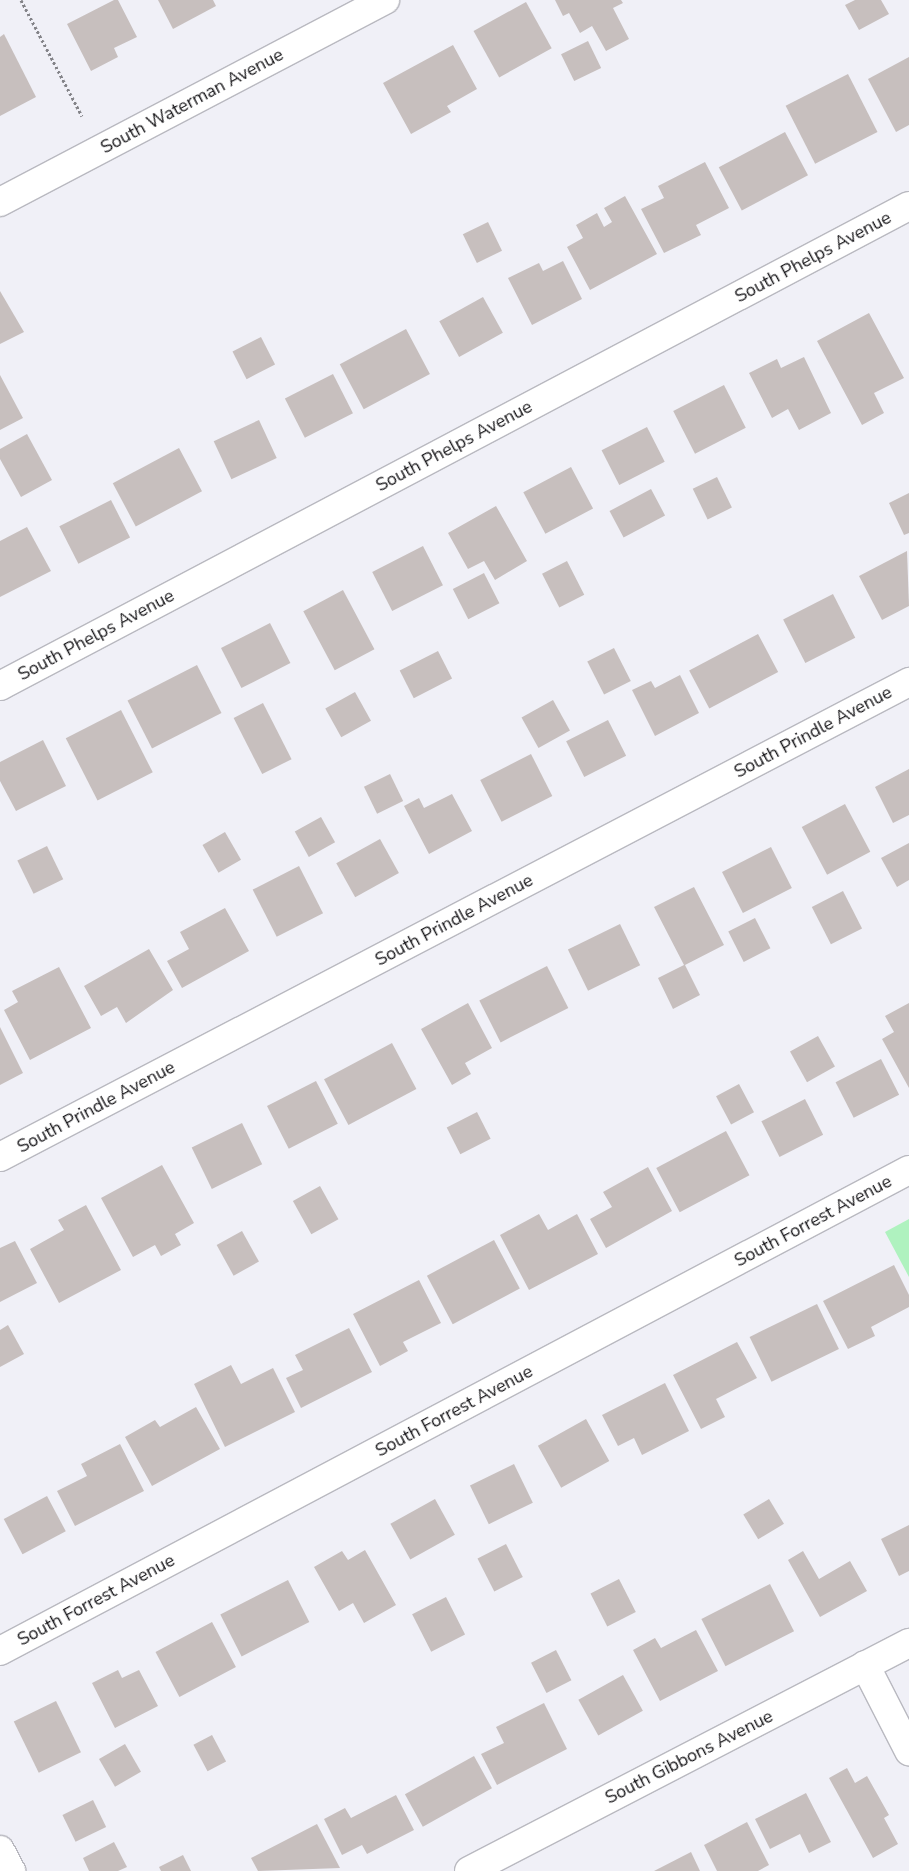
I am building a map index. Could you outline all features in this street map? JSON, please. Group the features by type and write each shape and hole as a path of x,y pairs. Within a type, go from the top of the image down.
{"street":[{"name":"South Waterman Avenue","path":"0,202 385,0"},
{"name":"South Phelps Avenue","path":"0,686 909,206"},
{"name":"South Prindle Avenue","path":"0,1157 909,682"},
{"name":"South Forrest Avenue","path":"0,1651 909,1170"},
{"name":"South Gibbons Avenue","path":"469,1871 909,1643"},
{"path":"865,1665 909,1751"},
{"path":"0,1850 11,1871"}],"path":[{"path":"21,0 82,116"}],"green space":[{"path":"909,1219 909,1277 885,1232"}],"building":[{"path":"114,0 118,0 137,37 114,48 118,57 91,71 67,24"},
{"path":"158,0 213,0 216,6 173,29"},
{"path":"555,0 621,0 623,3 613,8 629,39 606,51 592,26 580,33 569,13 563,16"},
{"path":"855,0 881,0 889,14 859,30 845,5"},
{"path":"526,2 552,48 499,77 474,31"},
{"path":"4,34 36,97 0,116 0,37"},
{"path":"588,41 601,68 574,81 561,54"},
{"path":"453,45 477,89 447,106 451,112 411,134 383,83"},
{"path":"909,57 909,125 896,132 868,79"},
{"path":"848,74 878,132 815,164 786,106"},
{"path":"785,132 808,175 742,210 719,167"},
{"path":"705,162 729,208 696,225 701,235 664,253 641,209 664,198 658,186"},
{"path":"625,196 657,254 590,290 567,247 583,238 576,225 597,213 604,227 612,222 604,208"},
{"path":"488,222 502,251 477,263 463,234"},
{"path":"563,261 582,299 532,325 508,278 539,263 543,271"},
{"path":"0,291 24,332 0,344"},
{"path":"483,297 503,333 459,357 439,321"},
{"path":"869,313 904,378 874,393 884,413 862,425 817,341"},
{"path":"406,329 430,374 364,409 340,364"},
{"path":"261,337 275,365 247,379 232,352"},
{"path":"804,357 831,413 799,430 788,409 772,418 749,373 777,359 781,368"},
{"path":"333,374 353,413 305,438 285,399"},
{"path":"0,375 23,418 0,430"},
{"path":"724,385 746,428 695,454 673,411"},
{"path":"259,420 277,458 231,479 214,441"},
{"path":"647,427 665,462 619,485 602,450"},
{"path":"27,434 52,480 21,497 0,459 0,449"},
{"path":"179,448 202,491 136,526 113,483"},
{"path":"571,467 593,508 545,534 523,492"},
{"path":"717,477 732,508 708,519 693,489"},
{"path":"651,489 665,515 624,538 610,511"},
{"path":"909,493 909,533 904,535 889,503"},
{"path":"111,500 130,537 78,564 59,526"},
{"path":"496,506 527,561 495,580 484,561 468,569 448,533"},
{"path":"27,527 51,571 0,597 0,541"},
{"path":"423,546 443,585 392,611 372,572"},
{"path":"907,551 909,606 882,620 859,576"},
{"path":"567,561 584,595 559,608 542,574"},
{"path":"484,573 499,603 468,619 453,589"},
{"path":"343,590 374,649 335,670 303,611"},
{"path":"833,594 855,638 805,663 783,619"},
{"path":"270,623 290,663 241,688 221,648"},
{"path":"758,634 778,672 709,709 689,671"},
{"path":"614,648 631,681 604,695 587,662"},
{"path":"438,651 452,679 414,698 400,671"},
{"path":"197,665 222,713 152,749 128,700"},
{"path":"680,675 699,713 655,736 632,690 651,681 655,688"},
{"path":"355,692 371,721 341,737 325,708"},
{"path":"553,700 570,731 538,748 522,717"},
{"path":"263,703 292,759 262,774 234,718"},
{"path":"121,710 153,772 98,801 66,738"},
{"path":"608,720 626,756 584,777 566,741"},
{"path":"43,740 66,786 16,811 0,781 0,762"},
{"path":"531,754 552,796 502,822 480,780"},
{"path":"909,769 909,815 893,823 875,787"},
{"path":"390,774 403,801 377,814 364,787"},
{"path":"452,794 472,831 429,854 404,806 419,798 424,808"},
{"path":"845,804 870,852 827,875 802,827"},
{"path":"321,817 335,842 309,857 295,832"},
{"path":"225,832 241,860 218,873 202,845"},
{"path":"380,839 399,873 355,897 336,863"},
{"path":"909,843 909,880 897,887 881,858"},
{"path":"47,846 63,879 34,894 17,860"},
{"path":"771,847 792,888 743,913 722,872"},
{"path":"299,866 323,913 277,937 253,890"},
{"path":"694,887 724,945 685,965 700,995 673,1009 658,978 684,965 654,907"},
{"path":"843,891 862,928 831,944 812,907"},
{"path":"225,908 249,951 182,988 167,961 189,949 180,932"},
{"path":"755,918 770,948 744,962 728,932"},
{"path":"620,924 640,965 588,991 568,949"},
{"path":"149,949 173,990 126,1023 117,1007 101,1016 84,986"},
{"path":"547,966 568,1008 501,1042 479,1001"},
{"path":"59,967 91,1028 30,1060 4,1010 18,1002 12,991"},
{"path":"468,1003 492,1048 465,1063 471,1074 452,1085 421,1029"},
{"path":"909,1003 909,1088 882,1039 894,1032 885,1016"},
{"path":"0,1027 23,1073 0,1085"},
{"path":"818,1036 835,1067 807,1082 790,1052"},
{"path":"392,1043 416,1089 348,1125 324,1079"},
{"path":"881,1059 899,1095 854,1118 836,1082"},
{"path":"316,1081 338,1124 289,1149 267,1106"},
{"path":"739,1084 754,1112 731,1124 716,1096"},
{"path":"805,1099 823,1135 780,1157 761,1121"},
{"path":"477,1112 491,1139 460,1154 447,1127"},
{"path":"242,1123 262,1164 212,1189 192,1148"},
{"path":"726,1131 749,1175 680,1212 656,1168"},
{"path":"162,1165 194,1223 175,1234 181,1245 161,1256 155,1245 133,1257 101,1198"},
{"path":"648,1167 672,1211 606,1248 590,1219 612,1207 603,1192"},
{"path":"320,1186 338,1219 311,1234 293,1201"},
{"path":"86,1205 121,1270 59,1303 30,1249 64,1230 58,1220"},
{"path":"539,1214 548,1230 577,1214 598,1254 529,1290 500,1235"},
{"path":"242,1231 259,1262 234,1276 217,1245"},
{"path":"494,1240 520,1289 453,1324 427,1276"},
{"path":"15,1241 37,1283 0,1302 0,1248"},
{"path":"894,1265 909,1295 909,1307 871,1327 875,1336 848,1349 823,1301"},
{"path":"419,1280 441,1323 403,1342 408,1351 380,1366 353,1314"},
{"path":"817,1304 839,1349 772,1382 750,1337"},
{"path":"8,1325 24,1354 0,1367 0,1330"},
{"path":"349,1328 372,1372 301,1408 286,1378 303,1370 295,1355"},
{"path":"737,1342 757,1378 716,1399 725,1417 701,1429 673,1375"},
{"path":"231,1365 241,1384 273,1368 295,1412 225,1447 194,1384"},
{"path":"665,1383 689,1431 642,1455 634,1438 618,1446 602,1415"},
{"path":"196,1407 220,1449 152,1486 125,1437 155,1420 160,1427"},
{"path":"586,1419 609,1461 561,1488 538,1446"},
{"path":"120,1444 144,1491 75,1526 57,1491 87,1476 81,1464"},
{"path":"514,1464 533,1503 489,1524 470,1485"},
{"path":"47,1496 66,1531 23,1554 4,1519"},
{"path":"435,1499 455,1535 410,1560 390,1524"},
{"path":"769,1499 784,1524 758,1539 743,1514"},
{"path":"909,1525 909,1571 899,1576 881,1539"},
{"path":"506,1544 523,1577 494,1591 477,1559"},
{"path":"365,1550 396,1605 364,1623 353,1603 339,1611 314,1567 342,1551 348,1560"},
{"path":"803,1551 819,1579 850,1561 867,1591 820,1617 788,1560"},
{"path":"619,1579 636,1612 607,1626 590,1594"},
{"path":"288,1580 309,1622 242,1656 220,1615"},
{"path":"770,1584 794,1631 725,1666 701,1619"},
{"path":"446,1597 465,1634 431,1652 412,1614"},
{"path":"212,1622 236,1667 179,1697 155,1652"},
{"path":"696,1630 718,1671 660,1701 633,1650 655,1638 661,1648"},
{"path":"556,1650 571,1680 546,1693 531,1663"},
{"path":"118,1670 122,1678 139,1670 158,1706 115,1728 92,1683"},
{"path":"623,1675 643,1711 598,1736 578,1700"},
{"path":"56,1701 81,1752 39,1773 14,1722"},
{"path":"544,1703 567,1749 497,1785 481,1754 504,1743 496,1727"},
{"path":"212,1735 226,1761 208,1771 193,1745"},
{"path":"125,1744 141,1772 115,1787 99,1759"},
{"path":"474,1756 492,1788 423,1827 405,1794"},
{"path":"847,1768 855,1783 867,1776 889,1815 884,1818 898,1844 873,1858 829,1778"},
{"path":"806,1793 831,1842 809,1853 800,1834 770,1849 755,1819"},
{"path":"396,1795 414,1830 367,1854 362,1845 342,1855 324,1819 345,1808 351,1818"},
{"path":"93,1800 106,1827 76,1842 62,1815"},
{"path":"747,1822 769,1865 758,1871 717,1871 704,1845"},
{"path":"317,1824 340,1868 258,1871 251,1858"},
{"path":"114,1842 127,1867 118,1871 89,1871 83,1858"},
{"path":"691,1852 700,1871 654,1871"},
{"path":"183,1855 191,1871 161,1871 159,1867"}]}
